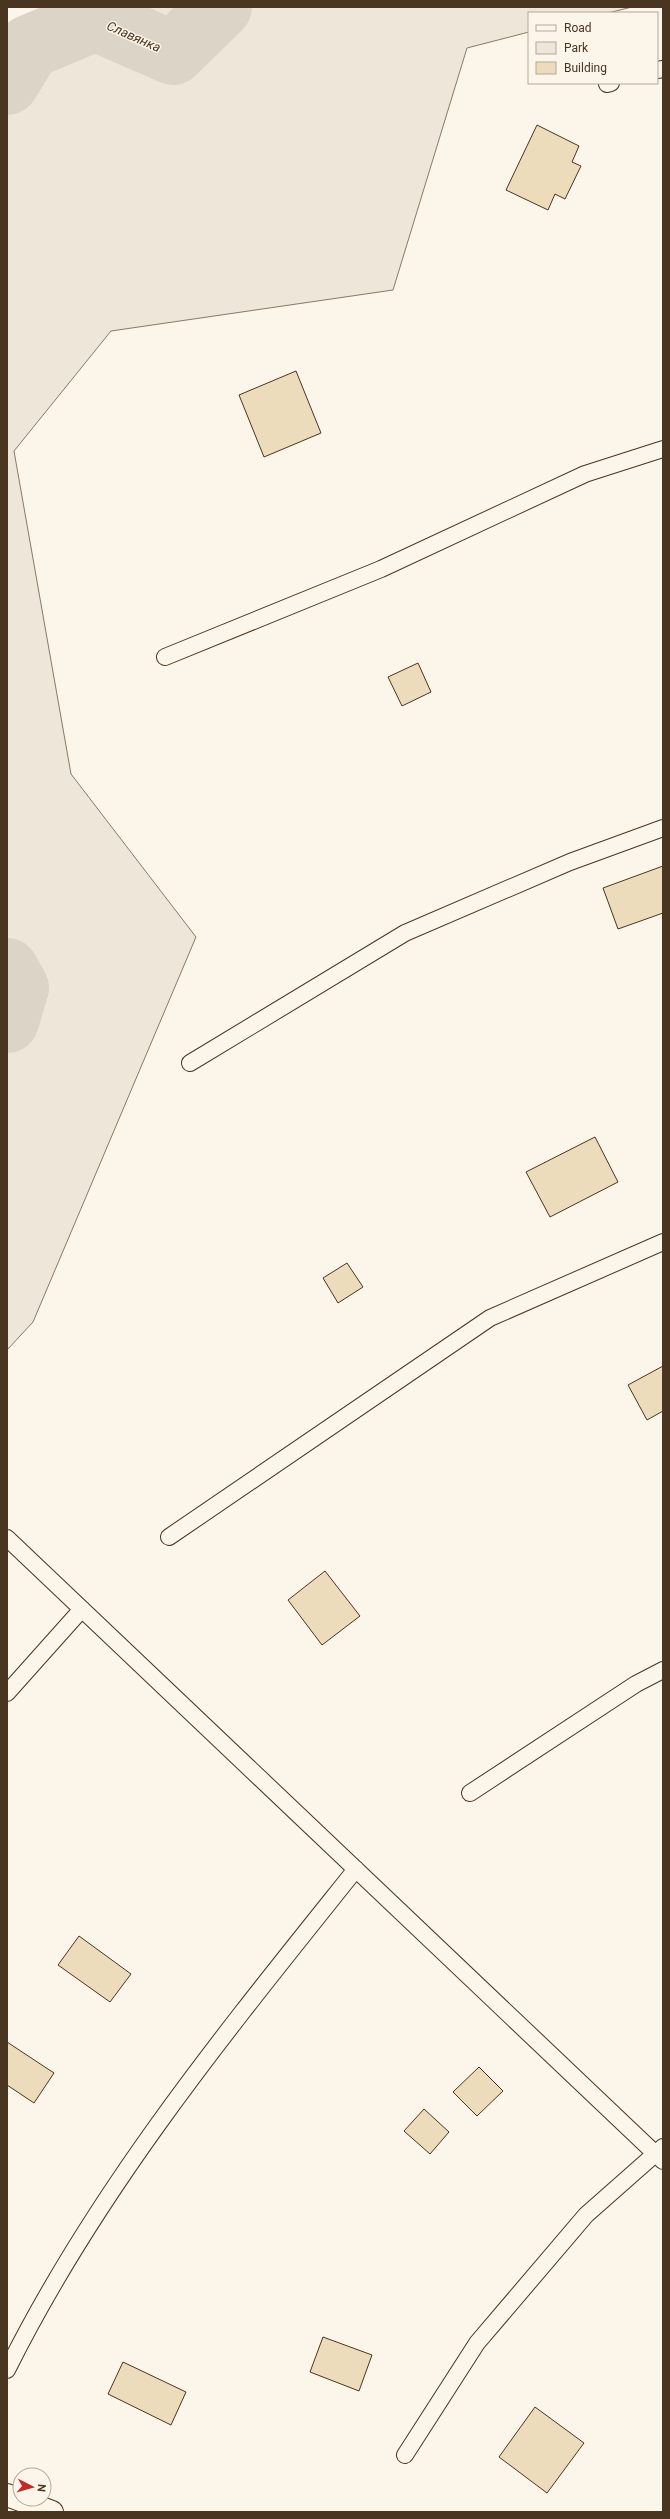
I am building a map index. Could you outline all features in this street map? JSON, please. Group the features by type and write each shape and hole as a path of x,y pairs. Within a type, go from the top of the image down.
{"street":[{"path":"7,2495 52,2512"}],"lane":[{"path":"165,657 382,569 585,474 663,449"},
{"path":"190,1063 405,933 570,862 663,828"},
{"path":"169,1537 490,1318 663,1242"},
{"path":"7,1538 356,1869 660,2154 586,2215 477,2343 405,2455"},
{"path":"7,1693 82,1609"},
{"path":"470,1792 636,1684 663,1670"},
{"path":"7,2370 28,2327 111,2189 223,2036 356,1869"}],"green space":[{"path":"44,7 632,7 612,12 528,12 528,32 467,48 393,290 111,331 14,451 71,774 196,937 33,1322 7,1350 7,43"}],"building":[{"path":"537,125 579,146 572,162 581,166 565,199 555,194 548,210 506,190"},
{"path":"296,371 321,433 264,457 239,395"},
{"path":"418,663 431,692 402,706 388,677"},
{"path":"663,866 663,913 618,929 603,888"},
{"path":"595,1137 618,1182 550,1217 526,1172"},
{"path":"347,1263 363,1287 338,1303 323,1278"},
{"path":"663,1366 663,1411 647,1420 628,1385"},
{"path":"325,1571 360,1616 322,1645 288,1600"},
{"path":"79,1936 131,1974 110,2002 58,1965"},
{"path":"7,2042 54,2073 34,2103 7,2085"},
{"path":"479,2067 503,2091 477,2116 453,2092"},
{"path":"424,2109 449,2132 430,2154 404,2131"},
{"path":"323,2337 372,2355 359,2391 310,2372"},
{"path":"123,2362 186,2392 171,2425 108,2394"},
{"path":"535,2407 584,2443 547,2493 499,2457"}],"waterway":[{"name":"Славянка","path":"7,83 29,47 95,19 173,53 220,7"},
{"name":"Славянка","path":"7,970 17,988 7,1021"}]}
